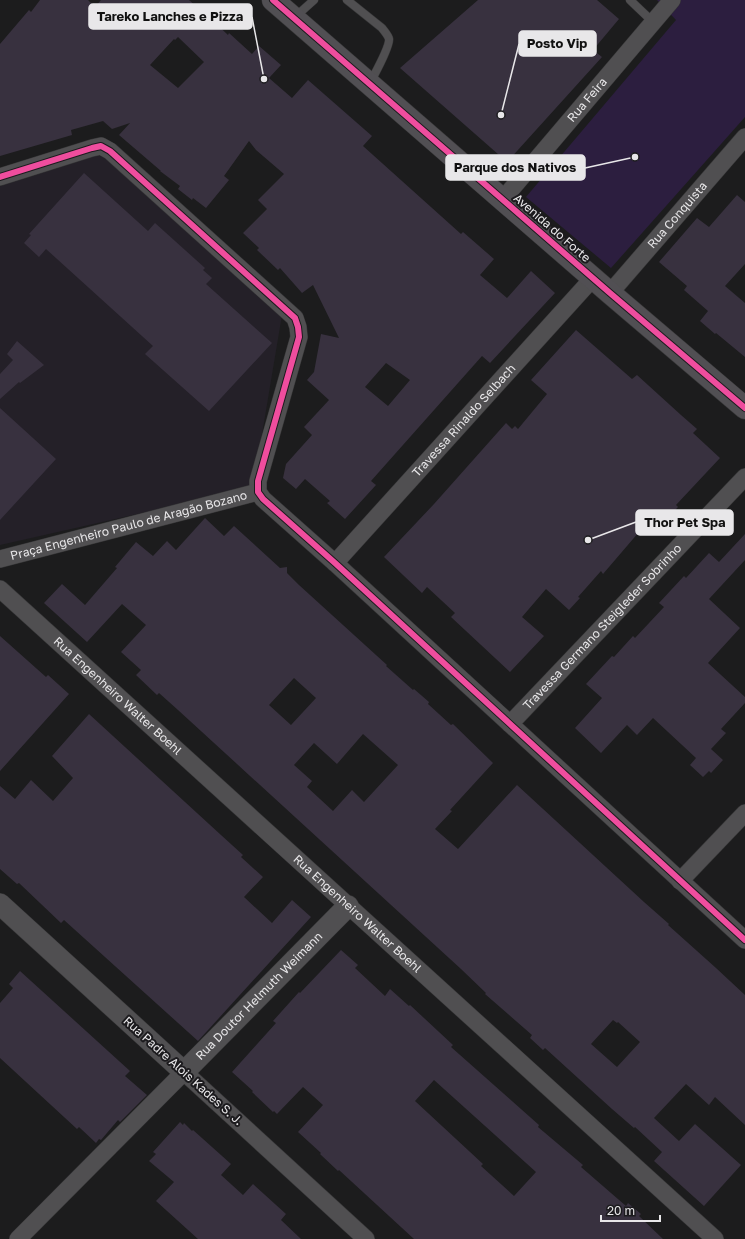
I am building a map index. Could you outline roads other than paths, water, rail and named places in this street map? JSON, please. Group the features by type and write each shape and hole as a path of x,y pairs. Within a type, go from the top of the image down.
{"main road":[{"name":"Avenida do Forte","path":"273,0 610,293 745,408"}],"street":[{"name":"Rua Feira","path":"503,199 672,0"},
{"name":"Rua Conquista","path":"610,293 745,137"},
{"path":"0,177 101,146 110,151 295,318 299,337 258,481 258,492 262,499 335,563 745,940"},
{"name":"Travessa Rinaldo Selbach","path":"335,563 593,278"},
{"name":"Travessa Germano Steigleder Sobrinho","path":"510,724 745,477"},
{"name":"Praça Engenheiro Paulo de Aragão Bozano","path":"0,559 258,492"},
{"name":"Rua Engenheiro Walter Boehl","path":"0,589 715,1239"},
{"path":"680,881 745,813"},
{"name":"Rua Padre Alois Kades S. J.","path":"0,904 366,1239"},
{"name":"Rua Doutor Helmuth Weimann","path":"18,1239 348,906"}],"lane":[{"path":"294,18 314,0"},
{"path":"347,0 382,28 389,38 388,46 370,84"},
{"path":"630,0 653,22"}],"place":[{"name":"Tareko Lanches e Pizza","path":"264,79"},
{"name":"Posto Vip","path":"501,115"},
{"name":"Parque dos Nativos","path":"635,157"},
{"name":"Thor Pet Spa","path":"588,540"}]}
